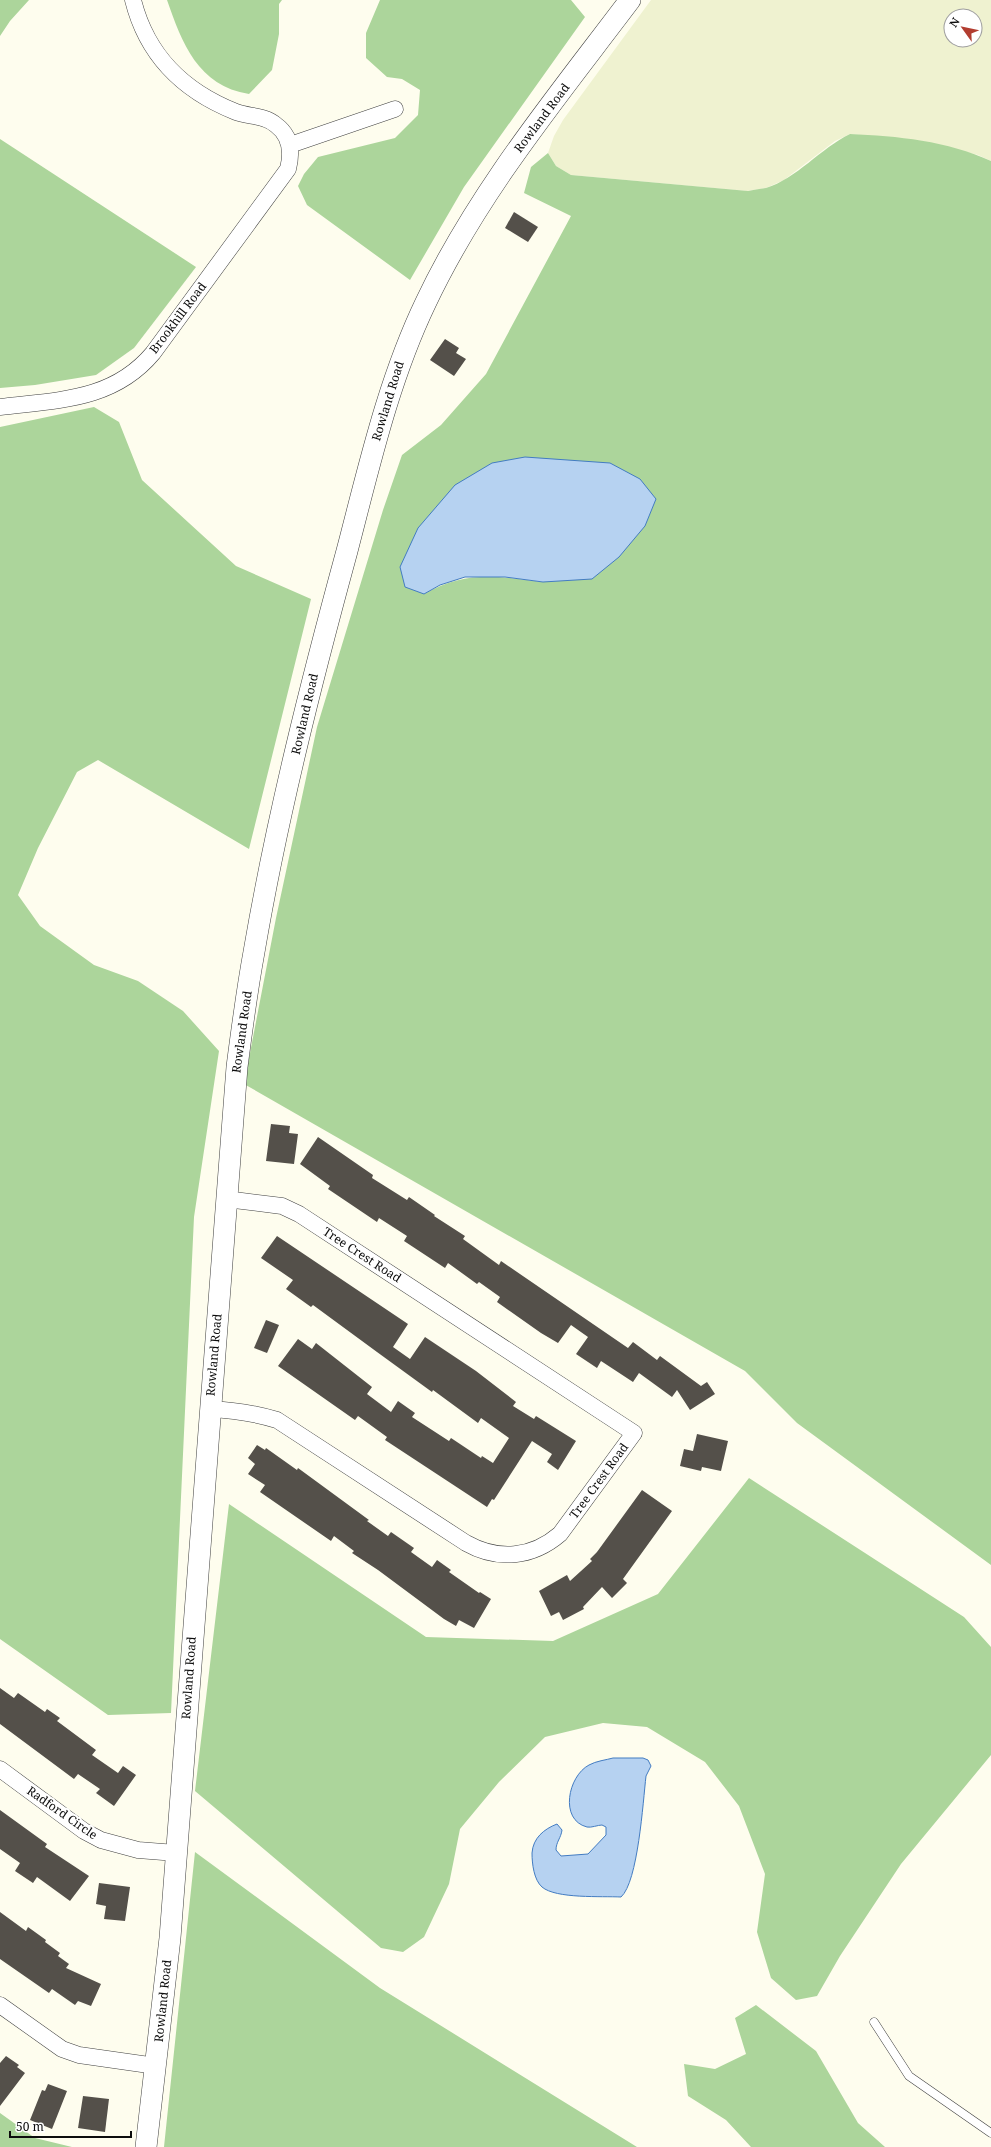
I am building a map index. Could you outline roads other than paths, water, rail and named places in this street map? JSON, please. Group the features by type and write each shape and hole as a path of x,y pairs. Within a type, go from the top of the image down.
{"street":[{"path":"133,0 140,25 148,41 176,75 204,97 218,104 240,113 270,121 281,130 290,145 395,109"},
{"name":"Rowland Road","path":"146,2147 170,1938 209,1409 237,1067 254,951 278,830 326,626 382,418 401,358 427,300 478,208 502,171 630,0"},
{"name":"Brookhill Road","path":"0,407 67,399 94,393 114,386 142,366 285,174 291,157 290,145"},
{"name":"Tree Crest Road","path":"209,1409 234,1410 260,1414 277,1420 466,1543 486,1553 497,1555 514,1555 531,1552 551,1541 560,1534 634,1433 299,1214 282,1206 226,1199"},
{"name":"Radford Circle","path":"0,1768 84,1831 100,1840 138,1850 176,1853"},
{"path":"0,2005 62,2049 79,2054 156,2066"}],"lane":[{"path":"874,2022 910,2076 991,2133"}],"water":[{"path":"525,457 610,463 640,479 656,499 645,526 619,557 592,579 543,582 505,577 465,577 440,585 424,594 405,587 400,567 418,528 455,485 492,463"},
{"path":"613,1758 643,1758 648,1760 651,1766 646,1776 636,1859 627,1889 621,1897 591,1897 568,1895 549,1891 539,1884 535,1876 532,1857 534,1843 544,1831 557,1824 562,1830 556,1850 561,1856 588,1854 606,1835 606,1827 602,1825 587,1827 578,1823 573,1816 570,1807 570,1798 576,1778 582,1771 589,1765"}]}
